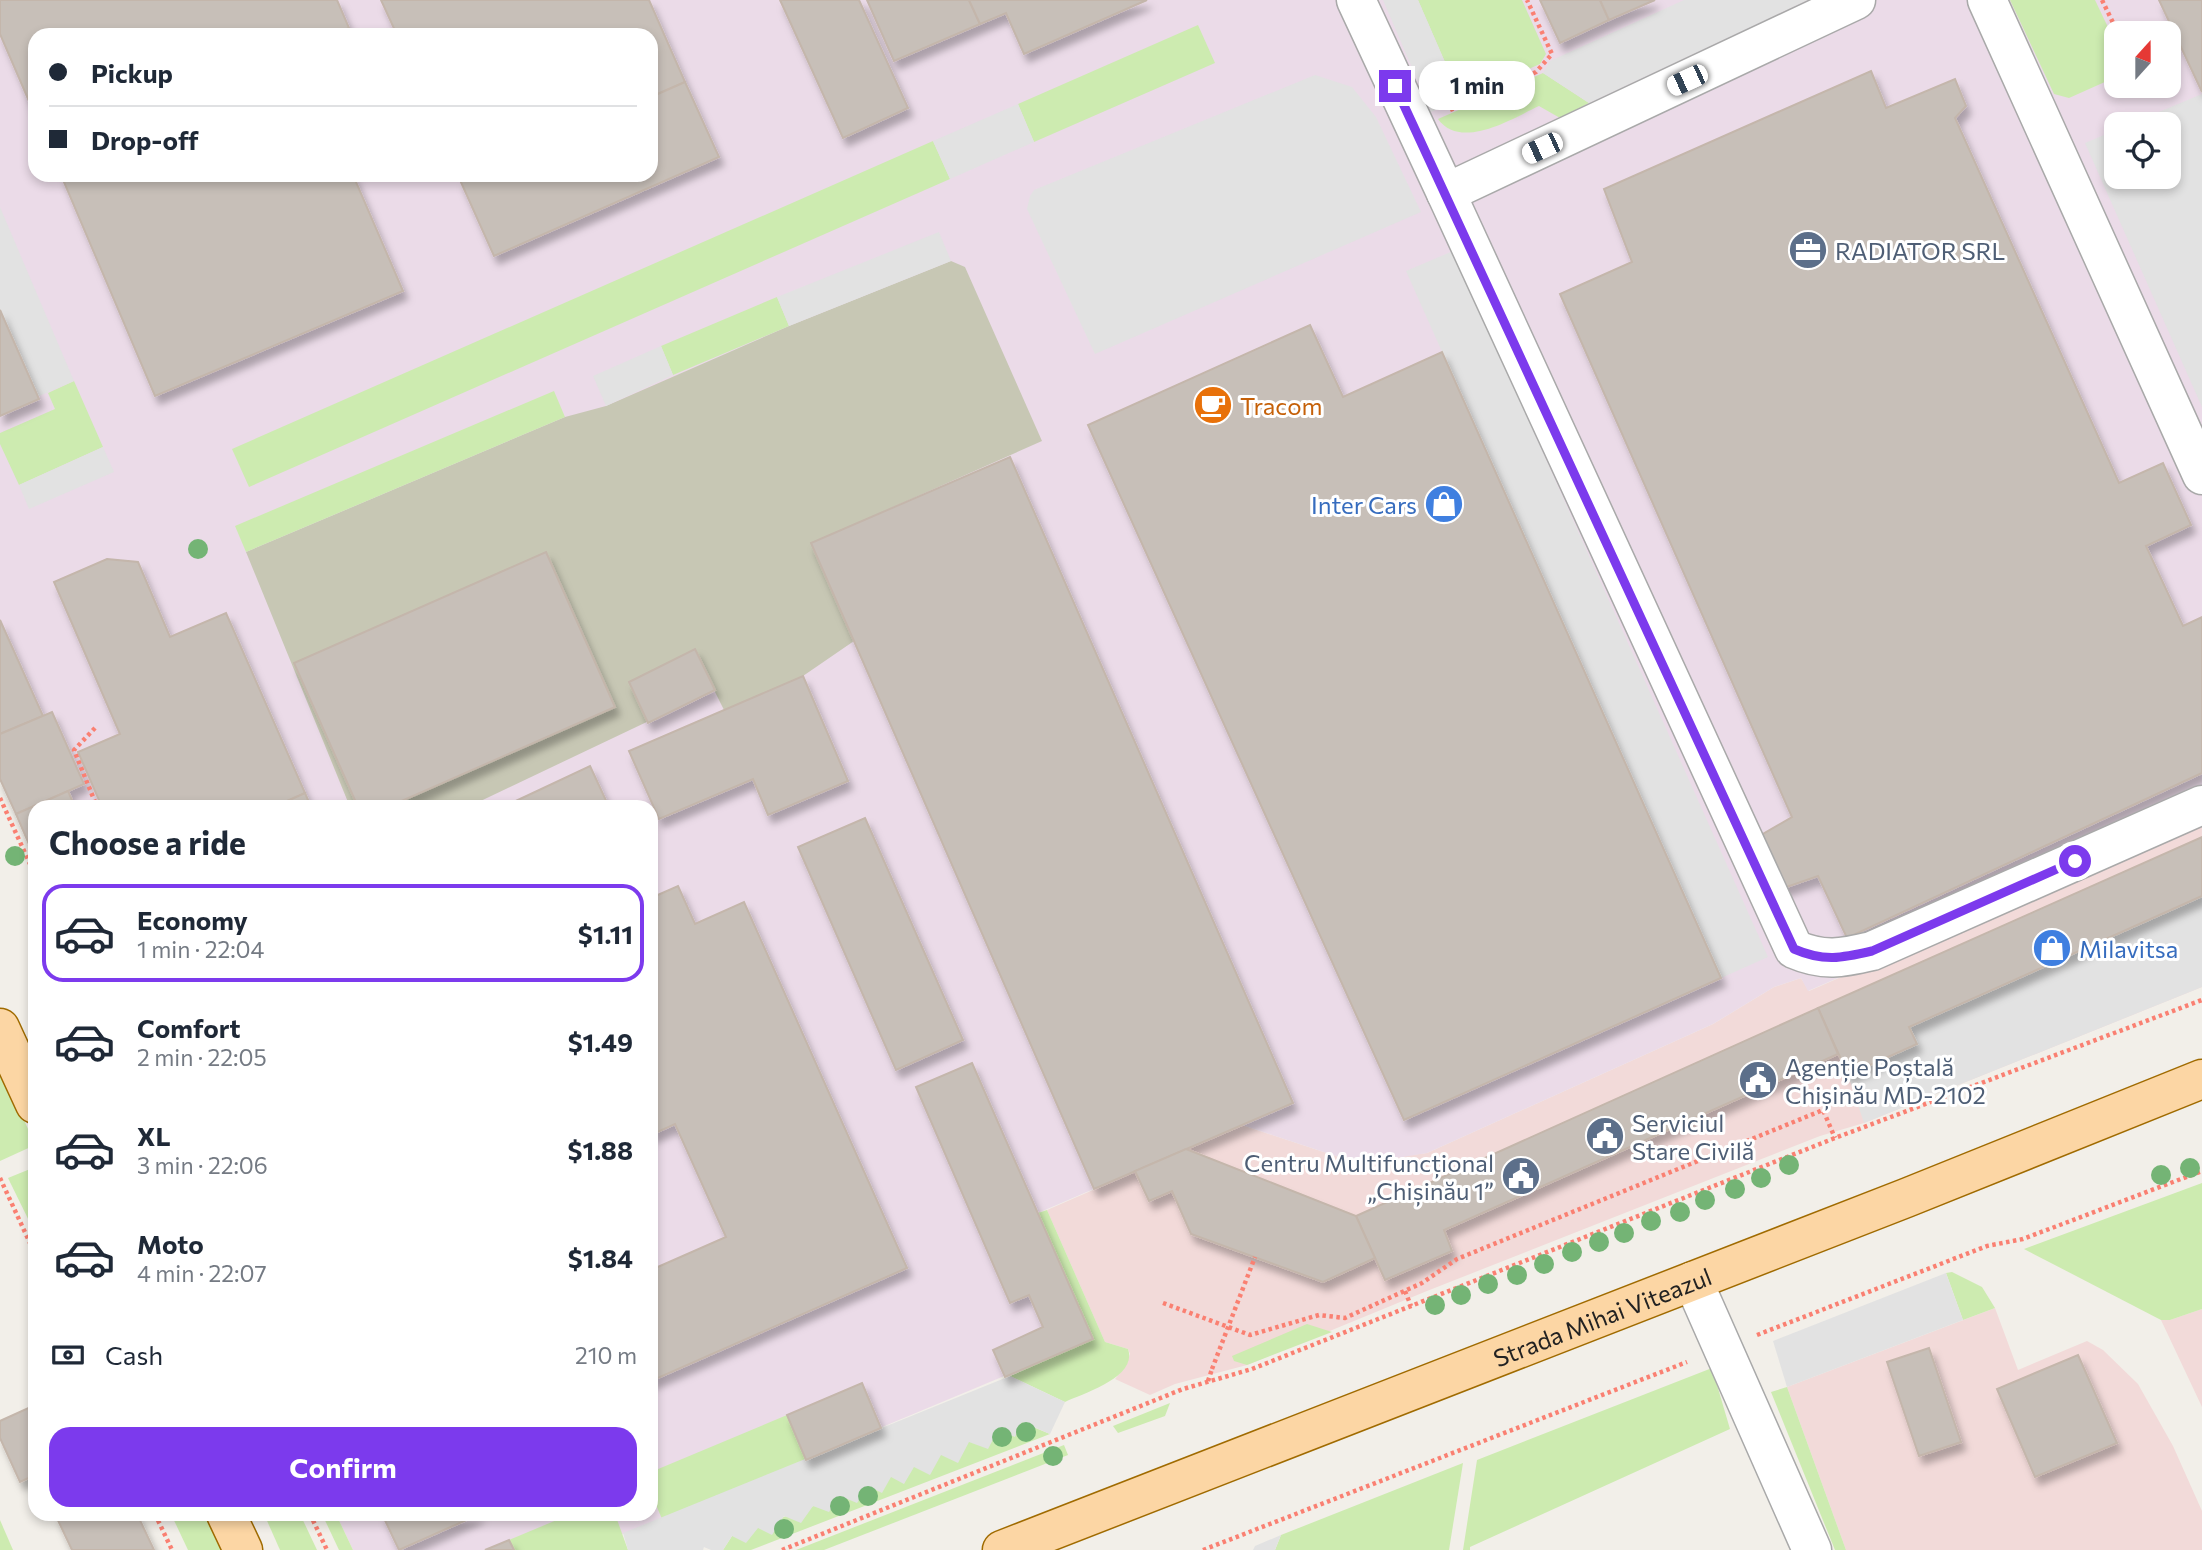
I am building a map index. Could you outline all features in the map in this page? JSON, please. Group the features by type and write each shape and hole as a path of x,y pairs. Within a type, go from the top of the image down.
{"main road":[{"path":"0,1028 28,1089"},
{"name":"Strada Mihai Viteazul","path":"1002,1550 2202,1079"},
{"path":"229,1521 243,1550"}],"street":[{"path":"1356,0 1794,949 1814,958 1845,957 1872,951 2202,805"},
{"path":"1446,193 1856,0"},
{"path":"1987,0 2202,475"},
{"path":"1693,1281 1812,1550"}],"path":[{"path":"1415,127 1536,72 1552,54 1527,0"},
{"path":"2102,0 2112,21"},
{"path":"94,800 74,750 95,728"},
{"path":"0,798 28,860"},
{"path":"782,1550 1183,1388 1252,1369 1835,1138 2202,1000"},
{"path":"1163,1303 1250,1335 1319,1315 1345,1318 1422,1283 1457,1259 1823,1110 1835,1138"},
{"path":"0,1178 28,1239"},
{"path":"1208,1381 1255,1257"},
{"path":"1405,1291 1411,1306"},
{"path":"158,1521 172,1550"},
{"path":"313,1521 327,1550"}],"shaded area":[{"path":"0,0 2202,0 2202,819 1808,991 1801,978 1774,987 1713,1024 1427,1153 1354,1162 1242,1125 1038,1213 1093,1339 658,1521 658,800 28,800 28,842 0,779"},
{"path":"1383,0 1418,0 1461,99 1431,112"},
{"path":"1684,0 1808,0 1589,103 1543,73 1550,61"},
{"path":"1315,75 1352,87 1376,117 1421,212 1095,354 1027,209 1034,190"},
{"path":"2202,94 2202,407 2105,189 2181,189 2181,112 2159,112"},
{"path":"1018,104 1034,142 950,179 933,141"},
{"path":"2104,135 2104,186 2085,143"},
{"path":"0,207 74,381 37,397 0,310"},
{"path":"939,232 951,261 789,326 777,297"},
{"path":"1453,251 1768,957 1721,978 1406,271"},
{"path":"951,261 965,267 1042,441 812,543 854,641 803,676 724,710 714,690 483,800 347,800 246,552 565,417 606,406 789,326"},
{"path":"661,346 673,375 606,406 593,376"},
{"path":"103,447 114,472 29,509 19,485"},
{"path":"2202,819 2202,987 1864,1123 1820,1136 1427,1291 1247,1365 1175,1384 1150,1395 1115,1379 1126,1366 1130,1354 1128,1349 1105,1342 1047,1210 1242,1125 1354,1162 1427,1153 1713,1024 1774,987 1801,978 1809,991"},
{"path":"2202,896 2202,987 1864,1123 1848,1075 1909,1027"},
{"path":"1946,1273 1963,1320 1787,1387 1773,1341"},
{"path":"1995,1308 2018,1370 2087,1341 2103,1350 2138,1384 2173,1446 2202,1511 2202,1550 1846,1550 1787,1387"},
{"path":"2202,1309 2202,1407 2161,1320 2170,1320"},
{"path":"1010,1376 1065,1402 1050,1434 1022,1422 1015,1437 998,1430 988,1449 969,1442 958,1463 941,1455 930,1475 914,1467 904,1484 891,1477 882,1493 868,1486 857,1503 840,1496 829,1512 813,1506 801,1523 784,1516 772,1535 758,1528 746,1543 732,1536 723,1550 704,1547 703,1550 628,1550 623,1533"},
{"path":"339,1521 657,1521 582,1550 353,1550"},
{"path":"1281,1535 1275,1550 1253,1550 1255,1546"}],"green space":[{"path":"1418,0 1522,0 1546,54 1540,64 1461,99"},
{"path":"2010,0 2095,0 2105,21 2104,82 2069,98 2054,94"},
{"path":"1198,25 1215,63 1034,142 1018,104"},
{"path":"1543,73 1589,103 1560,118 1539,106 1502,124 1473,132 1448,128 1438,119"},
{"path":"933,141 950,179 249,487 232,449"},
{"path":"777,297 789,326 673,375 661,346"},
{"path":"74,381 103,447 19,485 0,444 0,433 55,409 48,393"},
{"path":"554,391 565,417 246,552 235,526"},
{"path":"0,1065 28,1129 28,1148 0,1161"},
{"path":"28,1170 28,1219 8,1178"},
{"path":"2202,1183 2202,1309 2170,1320 2161,1320 2024,1249"},
{"path":"1047,1210 1105,1342 1128,1349 1129,1359 1125,1368 1107,1383 1065,1402 1010,1376 1093,1339 1038,1213"},
{"path":"1952,1272 1982,1287 1995,1308 1963,1320 1946,1273"},
{"path":"1307,1324 1332,1332 1247,1365 1234,1361 1232,1356"},
{"path":"1712,1368 1730,1429 1470,1547 1470,1550 1463,1550 1477,1460"},
{"path":"1787,1387 1846,1550 1835,1550 1771,1392"},
{"path":"1170,1403 1165,1416 1118,1433 1113,1426"},
{"path":"787,1415 806,1460 662,1519 658,1510 658,1469"},
{"path":"1021,1422 1050,1434 751,1550 723,1550 732,1536 868,1486 998,1429"},
{"path":"1064,1445 1068,1455 824,1550 796,1550"},
{"path":"1463,1463 1449,1550 1275,1550 1281,1535"},
{"path":"0,1520 13,1550 0,1550"},
{"path":"174,1521 208,1521 222,1550 188,1550"},
{"path":"267,1521 303,1521 317,1550 280,1550"},
{"path":"325,1521 339,1521 353,1550 339,1550"},
{"path":"554,1521 618,1521 628,1550 514,1550 509,1540"}],"building":[{"path":"0,0 337,0 349,28 28,28 28,99 0,34"},
{"path":"381,0 649,0 685,82 658,94 658,28 394,28"},
{"path":"780,0 859,0 908,108 843,138"},
{"path":"867,0 969,0 980,24 894,61"},
{"path":"969,0 1147,0 1024,54 1006,13 980,24"},
{"path":"1540,0 1600,0 1609,20 1560,43"},
{"path":"1600,0 1655,0 1609,20"},
{"path":"2159,0 2202,0 2202,92 2181,47 2181,21 2169,21"},
{"path":"1871,71 1886,108 1955,79 1966,106 1955,118 2119,483 2163,463 2191,525 2146,546 2183,626 2202,617 2202,773 1847,938 1818,876 1778,890 1756,838 1792,817 1560,294 1632,262 1604,189"},
{"path":"685,82 719,157 494,256 461,182 658,182 658,94"},
{"path":"64,182 356,182 403,291 155,396"},
{"path":"0,310 39,399 0,416"},
{"path":"1310,325 1343,397 1442,352 1721,978 1404,1120 1088,425"},
{"path":"1010,457 1293,1103 1094,1189 811,543"},
{"path":"546,552 615,707 404,800 355,800 294,663"},
{"path":"107,559 138,562 170,637 226,613 305,793 290,800 99,800 78,752 120,734 54,582"},
{"path":"0,620 43,716 0,734"},
{"path":"695,649 715,690 648,723 629,682"},
{"path":"803,676 848,781 768,815 753,779 659,819 658,800 651,800 629,751"},
{"path":"52,712 84,784 48,800 28,800 28,809 16,814 0,779 0,734"},
{"path":"590,766 606,800 518,800"},
{"path":"68,791 72,800 48,800"},
{"path":"305,793 308,800 290,800"},
{"path":"28,809 28,842 16,814"},
{"path":"865,818 963,1040 896,1070 798,847"},
{"path":"2202,837 2202,896 1909,1027 1917,1044 1848,1075 1818,1008"},
{"path":"678,886 695,924 744,902 907,1268 658,1378 658,1267 726,1237 675,1124 658,1132 658,895"},
{"path":"1818,1008 1838,1054 1444,1230 1452,1251 1385,1280 1356,1216"},
{"path":"972,1063 1093,1339 1005,1377 993,1350 1043,1327 1029,1295 1010,1303 916,1087"},
{"path":"1186,1149 1356,1216 1375,1258 1323,1282 1191,1234 1172,1191 1149,1201 1135,1171"},
{"path":"1929,1348 1961,1442 1919,1456 1887,1362"},
{"path":"2078,1355 2117,1443 2035,1477 1997,1389"},
{"path":"862,1383 881,1428 806,1460 787,1415"},
{"path":"28,1408 28,1478 20,1482 0,1438 0,1421"},
{"path":"58,1521 140,1521 154,1550 72,1550"},
{"path":"385,1521 464,1521 399,1550"},
{"path":"509,1540 514,1550 485,1550"}],"place":[{"name":"RADIATOR SRL","path":"1808,250"},
{"name":"Tracom","path":"1213,405"},
{"name":"Inter Cars","path":"1444,504"},
{"name":"Milavitsa","path":"2052,948"},
{"name":"Agenție Poștală Chișinău MD-2102","path":"1758,1080"},
{"name":"Serviciul Stare Civilă","path":"1605,1136"},
{"name":"Centru Multifuncțional „Chișinău 1”","path":"1521,1176"}],"route":[{"path":"1395,86 1794,949 1814,958 1845,957 1872,951 2075,861"}]}
